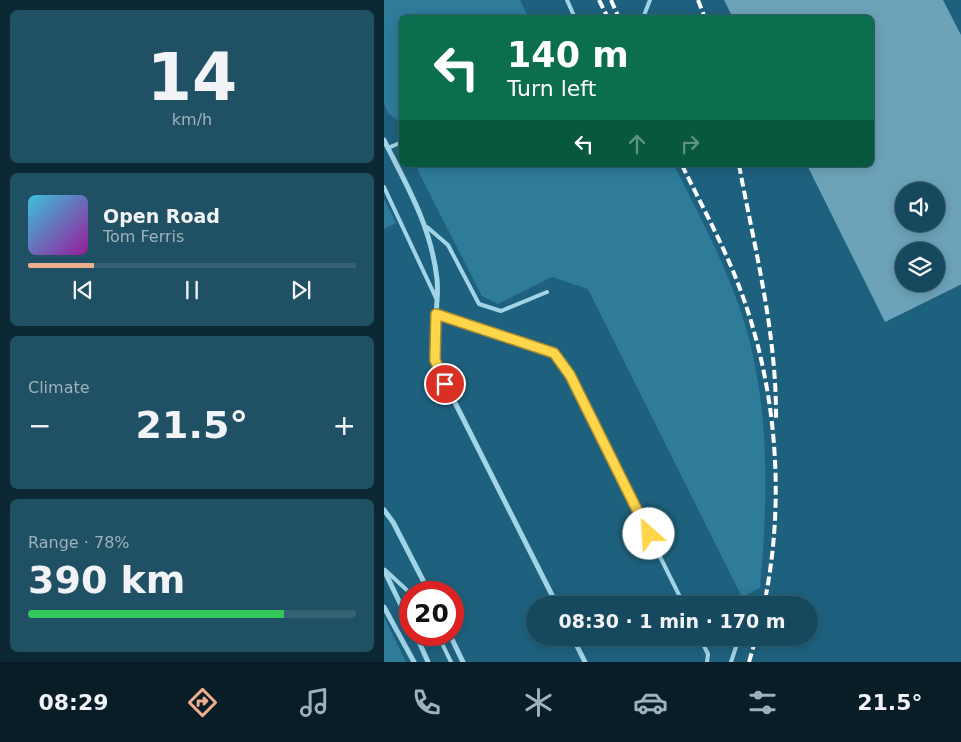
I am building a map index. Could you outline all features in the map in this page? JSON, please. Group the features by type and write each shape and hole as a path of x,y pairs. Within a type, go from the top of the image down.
{"street":[{"path":"384,140 427,227 437,280 434,347 437,367 552,596"},
{"path":"384,510 393,522 423,581"},
{"path":"384,569 399,601"},
{"path":"384,607 414,662"},
{"path":"421,646 428,662"},
{"path":"456,646 464,662"},
{"path":"577,646 585,662"}],"lane":[{"path":"566,0 574,15"},
{"path":"644,15 650,0"},
{"path":"388,148 399,143"},
{"path":"384,187 437,301"},
{"path":"427,227 448,245 479,304 501,310 547,292"},
{"path":"436,314 554,353 570,375 680,596"},
{"path":"384,569 399,583"},
{"path":"443,646 451,662"},
{"path":"704,646 708,654 707,662"},
{"path":"731,662 736,646"}],"shaded area":[{"path":"384,0 520,0 527,15 399,15 399,121 388,113 384,104"},
{"path":"418,167 675,167 725,270 744,322 754,359 764,434 765,472 765,511 760,588 742,596 588,289 552,277 498,304 482,296"},
{"path":"384,199 396,223 384,229"},
{"path":"384,617 406,662 384,662"}],"building":[{"path":"724,0 943,0 962,37 962,284 885,322 808,167 874,167 874,15 732,15"}],"railway":[{"path":"599,0 606,15"},
{"path":"611,0 618,15"},
{"path":"698,0 704,15"},
{"path":"683,167 715,231 748,310 768,393 776,479 775,521 766,596"},
{"path":"739,167 769,324 773,356 776,421"},
{"path":"749,662 754,646"}],"route":[{"path":"445,384 435,360 434,334 436,314 554,353 570,375 649,534"}]}
